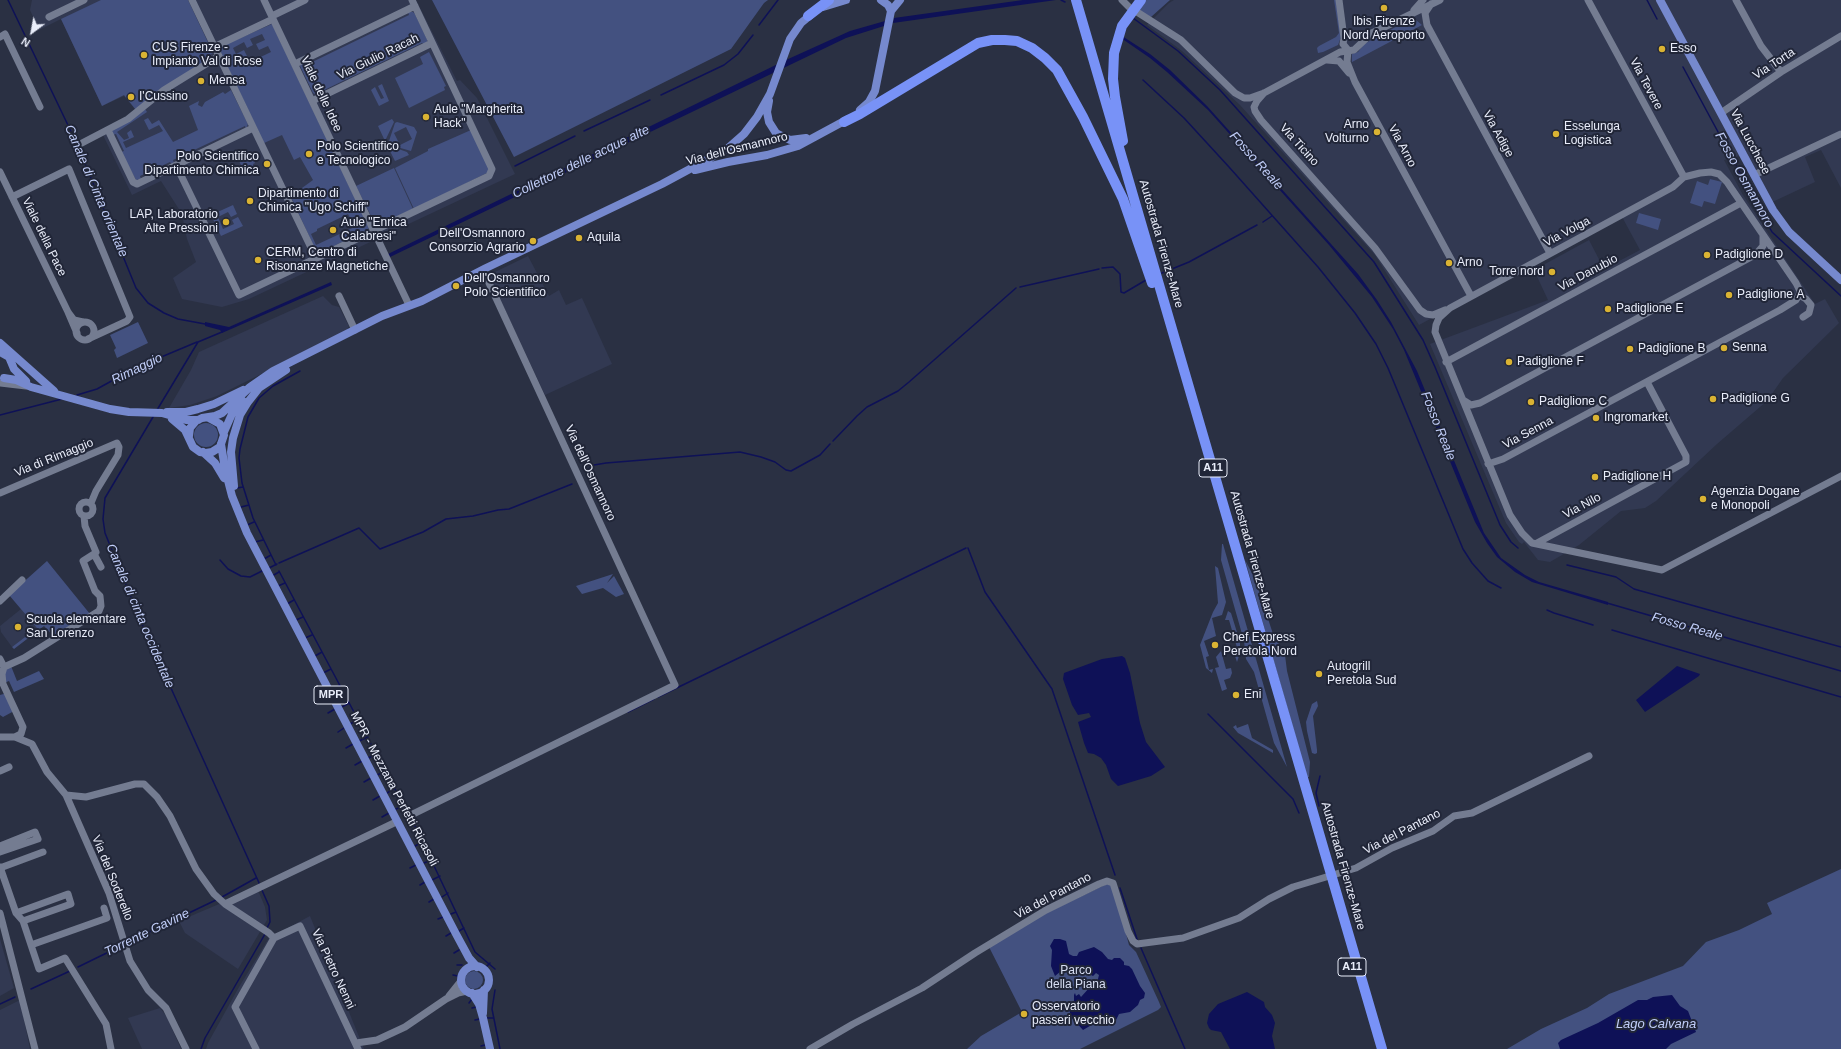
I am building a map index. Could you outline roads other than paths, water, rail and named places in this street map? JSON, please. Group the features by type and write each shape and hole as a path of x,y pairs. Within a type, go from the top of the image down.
{"highway":[{"path":"808,16 829,0"},
{"name":"Autostrada Firenze-Mare","path":"1070,0 1077,15 1382,1049"},
{"name":"Autostrada Firenze-Mare","path":"1076,0 1077,15"},
{"path":"1141,0 1133,9 1120,33 1114,53 1113,74 1118,117 1156,283"},
{"path":"844,122 860,114 978,43 992,40 1004,40 1017,42 1032,48 1046,58 1057,70 1083,117 1123,199 1156,283"},
{"name":"Autostrada Firenze-Mare","path":"1156,283 1376,1049"}],"main road":[{"name":"Via dell'Osmannoro","path":"221,444 224,432 232,414 252,390 270,377 384,320 420,298 452,282 473,272 485,269 681,174 715,156 736,142 751,125 770,94 784,53 792,35 808,16 828,5 846,0"},
{"path":"882,0 888,5 891,11"},
{"name":"Via dell'Osmannoro","path":"681,174 728,162 787,150 844,122 866,106 872,97 891,11 900,0"},
{"name":"Via Lucchese","path":"1660,0 1754,175 1783,225 1841,280"},
{"path":"770,94 768,117 772,128 776,133 790,140 798,140 822,134"},
{"name":"Via dell'Osmannoro","path":"2,380 16,380 31,387 110,409 129,412 161,413 186,420 198,420 209,418 225,411 250,387 273,371 382,316 395,312"},
{"path":"0,343 61,395"},
{"name":"Via dell'Osmannoro","path":"1,352 9,357 12,366 23,379 49,391"},
{"name":"Via dell'Osmannoro","path":"2,380 9,374 12,366"},
{"name":"MPR","path":"234,499 231,458 233,438 240,415 254,393 265,383 286,370"},
{"path":"161,413 188,411 206,407 250,387"},
{"name":"Via dell'Osmannoro","path":"161,413 177,422 189,436 193,447 203,452"},
{"path":"209,418 218,422 224,432"},
{"path":"189,436 192,425 198,420"},
{"path":"203,452 212,452 221,444"},
{"name":"MPR - Mezzana Perfetti Ricasoli","path":"221,444 224,469 234,499 247,533 262,564 469,958 477,967"},
{"name":"MPR - Mezzana Perfetti Ricasoli","path":"203,452 218,467 234,499"},
{"name":"MPR - Mezzana Perfetti Ricasoli","path":"461,943 465,960 464,972"},
{"path":"469,992 477,994 484,990 489,982 488,975 483,969 477,967 470,968 464,972 461,981 469,992 478,1004 483,1018 490,1049"},
{"path":"483,1018 484,990"}],"street":[{"path":"49,17 84,0"},
{"path":"192,0 316,258"},
{"name":"Viale delle Idee","path":"264,0 409,305"},
{"path":"214,47 305,0"},
{"path":"1122,0 1133,9 1181,40 1241,97 1250,98 1264,93 1340,52 1354,50 1372,33"},
{"name":"Via Arno","path":"1339,0 1344,47 1348,50 1348,62 1355,82 1471,296"},
{"path":"1408,15 1423,0"},
{"name":"Via Tevere","path":"1588,0 1684,177"},
{"path":"1736,0 1761,46 1781,72"},
{"path":"1344,40 1348,36 1354,37 1372,33 1434,2"},
{"path":"1427,25 1425,12 1434,2"},
{"path":"176,165 239,295 488,176 492,169 413,3 295,64"},
{"path":"1400,19 1414,16 1427,25"},
{"name":"Via Adige","path":"1427,25 1550,253"},
{"path":"2,36 40,107"},
{"name":"Via Torta","path":"1721,113 1781,72 1841,36"},
{"path":"1354,37 1358,42 1357,46"},
{"name":"Via Giulio Racah","path":"312,101 432,43"},
{"path":"82,143 128,119 164,90 219,56"},
{"path":"1327,60 1339,62 1355,82"},
{"name":"Via Ticino","path":"1264,93 1255,104 1255,111 1257,115 1376,248 1420,310 1426,314 1433,314 1450,308"},
{"path":"108,130 135,183 253,128"},
{"path":"1754,175 1841,134"},
{"path":"12,197 70,171 130,317 127,321 88,339 81,338 77,334 77,328 83,322"},
{"name":"Viale della Pace","path":"0,172 68,312 77,334"},
{"name":"Via Volga","path":"1488,464 1437,339 1435,328 1439,318 1450,308 1471,296 1673,187 1684,177 1711,172 1719,174 1727,182 1798,288 1799,295"},
{"name":"Via Danubio","path":"1446,362 1741,203"},
{"path":"1755,255 1763,246 1763,235"},
{"path":"1471,422 1472,412 1480,404 1755,255 1767,252 1777,256"},
{"name":"Via dell'Osmannoro","path":"411,815 675,686 485,269"},
{"path":"1799,295 1806,299 1811,305 1810,312 1803,317"},
{"name":"Via Senna","path":"1488,464 1503,459 1647,382 1792,303 1799,295"},
{"path":"339,296 355,330"},
{"path":"68,312 74,320 89,322 94,328 93,334 88,339"},
{"name":"Via Nilo","path":"1537,543 1684,464 1687,458 1647,382"},
{"path":"1461,396 1468,404 1480,404"},
{"name":"Via di Rimaggio","path":"0,493 117,443 119,447 118,455 96,491 91,504"},
{"path":"1488,464 1515,524 1529,541 1662,570 1841,476"},
{"path":"84,516 89,516 93,508 87,501 80,504 79,511 84,516 85,526 96,552"},
{"path":"4,667 24,658 99,611 101,606 100,596 95,590 83,561 94,554 101,567"},
{"path":"0,601 22,580"},
{"path":"0,659 4,667 2,674 3,684 23,727 21,734 15,737 0,737"},
{"name":"Via del Soderello","path":"15,737 32,744 47,772 66,795 109,893 130,961 148,990 166,1008 186,1049"},
{"name":"Via del Pantano","path":"810,1049 853,1024 922,988 975,953 1046,910 1098,884 1107,881 1113,883 1128,931 1133,942 1137,944 1183,938 1233,921 1282,892 1345,873 1392,848 1433,831 1454,816 1472,812 1589,756"},
{"path":"0,770 9,767"},
{"path":"66,795 86,797 136,784 144,784 157,797 170,816 186,850 203,880 214,894 225,904 269,933 235,1006 256,1049"},
{"path":"225,904 261,888 395,819"},
{"path":"0,846 35,832 38,840 0,852"},
{"path":"44,852 0,868 16,913 23,921 39,968 65,958 106,1024 111,1049"},
{"path":"16,913 68,894 71,904 23,921"},
{"path":"32,945 108,918 104,908"},
{"path":"0,913 35,1049"},
{"name":"Via Pietro Nenni","path":"269,933 300,926 357,1046"},
{"path":"6,936 28,1004 39,1049"},
{"path":"446,999 461,981"},
{"path":"357,1046 377,1040 405,1027 446,999 458,993 469,992"},
{"path":"368,1049 377,1040"}],"water":[{"path":"1023,0 1056,0 893,23 894,18"},
{"name":"Collettore delle acque alte","path":"885,21 884,26 846,38 390,257 388,254 786,60 850,31"},
{"path":"1122,36 1150,54 1170,70 1207,106 1358,274 1377,300 1391,322 1417,371 1484,533 1501,558 1525,575 1539,582 1608,602 1608,605 1532,582 1515,572 1497,557 1475,522 1404,350 1393,329 1372,297 1329,245 1208,110 1167,72 1121,38"},
{"path":"331,282 332,285 222,333 220,330 205,326 205,322 229,327"},
{"path":"1122,656 1125,658 1130,673 1140,723 1146,742 1165,767 1151,776 1118,786 1111,779 1106,765 1101,758 1094,754 1088,753 1078,722 1091,717 1089,713 1078,715 1072,705 1063,679 1064,673 1102,659"},
{"path":"1677,666 1700,674 1645,712 1636,700"},
{"path":"1054,939 1066,941 1069,954 1073,956 1077,956 1079,952 1094,947 1102,952 1108,959 1112,960 1114,958 1120,958 1124,962 1124,965 1129,966 1132,969 1145,993 1144,998 1140,1000 1138,1005 1130,1012 1119,1014 1116,1020 1111,1019 1104,1023 1095,1023 1083,1030 1072,1018 1069,1010 1074,1002 1075,993 1076,996 1079,994 1081,997 1090,987 1097,983 1099,975 1096,973 1093,976 1072,966 1066,967 1055,976 1051,966 1052,950 1050,946"},
{"path":"1247,992 1264,1002 1265,1007 1272,1015 1275,1023 1272,1036 1275,1049 1230,1049 1221,1032 1211,1030 1209,1028 1207,1023 1209,1014 1218,1004"},
{"name":"Lago Calvana","path":"1672,995 1680,1006 1688,1011 1696,1032 1671,1044 1666,1049 1560,1049 1558,1043 1561,1040 1598,1023 1638,1000 1647,1000 1653,997"}],"waterway":[{"name":"Canale di Cinta orientale","path":"8,0 77,144 136,288 148,303 164,313 178,319 205,324"},
{"path":"759,25 778,0"},
{"name":"Fosso Reale","path":"1061,0 1065,2"},
{"name":"Fosso Osmannoro","path":"1647,0 1657,19"},
{"path":"1133,18 1178,51 1220,90 1374,262 1423,340 1500,525 1511,542 1518,548"},
{"path":"661,95 724,65 738,54 753,35"},
{"name":"Fosso Osmannoro","path":"1683,67 1772,232 1841,296"},
{"path":"1143,80 1184,118 1229,167 1318,267 1355,313 1376,344 1388,368 1463,549 1472,563 1488,581 1501,588"},
{"path":"584,131 650,100"},
{"path":"515,166 575,136"},
{"path":"1263,222 1272,216"},
{"path":"1162,273 1189,262 1257,225"},
{"path":"1102,268 1113,267 1120,274 1121,292 1124,293 1146,280"},
{"path":"1020,287 1099,269"},
{"path":"833,441 867,407 898,391 1016,288"},
{"name":"Canale di cinta occidentale","path":"157,410 198,342 222,332"},
{"name":"Rimaggio","path":"77,395 97,389 135,368 197,342"},
{"path":"276,565 253,518 242,483 239,458 240,449 248,417 259,398 273,386 300,371"},
{"name":"Rimaggio","path":"0,415 62,399"},
{"name":"Canale di cinta occidentale","path":"153,417 105,498 103,519 105,533 142,624 260,885"},
{"path":"587,470 594,465 606,463 740,452 775,462 786,470 791,471 820,455 830,444"},
{"path":"279,563 359,528 380,549 423,532 446,519 473,516 509,509 572,484"},
{"path":"237,488 243,487"},
{"path":"241,507 249,505"},
{"path":"247,525 254,522"},
{"path":"255,542 263,540"},
{"path":"658,697 966,548"},
{"path":"968,548 985,592 1052,689 1115,875"},
{"path":"264,559 271,555"},
{"path":"220,560 228,569 241,576 250,577 264,570"},
{"path":"269,568 277,564"},
{"path":"1567,565 1616,577 1634,589 1841,647"},
{"path":"279,571 405,808"},
{"path":"272,576 279,572"},
{"path":"278,586 285,583"},
{"path":"287,604 294,600"},
{"name":"Fosso Reale","path":"1607,603 1841,671"},
{"path":"1547,610 1593,625"},
{"path":"296,620 303,617"},
{"path":"1612,630 1841,697"},
{"path":"305,638 312,635"},
{"path":"315,656 322,652"},
{"path":"323,673 331,669"},
{"path":"332,690 339,686"},
{"path":"628,712 654,699"},
{"path":"342,707 349,703"},
{"path":"328,713 335,709"},
{"path":"1208,714 1293,799 1299,813"},
{"path":"350,724 359,719"},
{"path":"338,732 344,728"},
{"path":"359,741 368,737"},
{"path":"346,748 353,744"},
{"path":"368,758 377,754"},
{"path":"355,765 362,761"},
{"path":"377,775 386,771"},
{"path":"1319,806 1316,793 1320,776"},
{"path":"364,782 371,778"},
{"path":"387,793 395,788"},
{"path":"373,800 380,796"},
{"path":"396,809 404,806"},
{"path":"382,817 389,813"},
{"path":"415,826 475,952 495,969"},
{"path":"415,846 422,842"},
{"path":"424,863 431,860"},
{"path":"410,868 416,865"},
{"path":"432,880 440,876"},
{"name":"Torrente Gavine","path":"222,897 256,878"},
{"path":"420,885 425,882"},
{"name":"Canale di cinta occidentale","path":"261,888 269,906 270,922 267,928"},
{"path":"1120,888 1137,939"},
{"path":"442,897 448,893"},
{"path":"429,902 434,899"},
{"name":"Torrente Gavine","path":"126,943 216,900"},
{"path":"451,914 456,912"},
{"path":"438,919 443,917"},
{"path":"459,931 464,928"},
{"path":"446,936 451,933"},
{"name":"Canale di cinta occidentale","path":"201,1049 205,1038 265,934"},
{"name":"Torrente Gavine","path":"78,967 123,945"},
{"path":"1141,948 1185,1049"},
{"path":"454,953 459,950"},
{"path":"486,967 490,963"},
{"path":"457,965 462,965"},
{"name":"Torrente Gavine","path":"31,989 70,971"},
{"path":"453,975 458,976"},
{"path":"495,990 492,1009 500,1049"},
{"name":"Torrente Gavine","path":"0,1004 15,997"},
{"path":"469,1003 472,999"},
{"path":"472,1008 476,1007"},
{"path":"487,1018 493,1018"},
{"path":"475,1020 480,1019"},
{"path":"481,1046 485,1045"}],"place":[{"name":"Ibis Firenze Nord Aeroporto","path":"1384,8"},
{"name":"Esso","path":"1662,49"},
{"name":"CUS Firenze - Impianto Val di Rose","path":"144,55"},
{"name":"Mensa","path":"201,81"},
{"name":"I'Cussino","path":"131,97"},
{"name":"Aule \"Margherita Hack\"","path":"426,117"},
{"name":"Arno Volturno","path":"1377,132"},
{"name":"Esselunga Logistica","path":"1556,134"},
{"name":"Polo Scientifico e Tecnologico","path":"309,154"},
{"name":"Polo Scientifico Dipartimento Chimica","path":"267,164"},
{"name":"Dipartimento di Chimica \"Ugo Schiff\"","path":"250,201"},
{"name":"LAP, Laboratorio Alte Pressioni","path":"226,222"},
{"name":"Aule \"Enrica Calabresi\"","path":"333,230"},
{"name":"Aquila","path":"579,238"},
{"name":"Dell'Osmannoro Consorzio Agrario","path":"533,241"},
{"name":"Padiglione D","path":"1707,255"},
{"name":"CERM, Centro di Risonanze Magnetiche","path":"258,260"},
{"name":"Arno","path":"1449,263"},
{"name":"Torre nord","path":"1552,272"},
{"name":"Dell'Osmannoro Polo Scientifico","path":"456,286"},
{"name":"Padiglione A","path":"1729,295"},
{"name":"Padiglione E","path":"1608,309"},
{"name":"Senna","path":"1724,348"},
{"name":"Padiglione B","path":"1630,349"},
{"name":"Padiglione F","path":"1509,362"},
{"name":"Padiglione G","path":"1713,399"},
{"name":"Padiglione C","path":"1531,402"},
{"name":"Ingromarket","path":"1596,418"},
{"name":"Padiglione H","path":"1595,477"},
{"name":"Agenzia Dogane e Monopoli","path":"1703,499"},
{"name":"Scuola elementare San Lorenzo","path":"18,627"},
{"name":"Chef Express Peretola Nord","path":"1215,645"},
{"name":"Autogrill Peretola Sud","path":"1319,674"},
{"name":"Eni","path":"1236,695"},
{"name":"Osservatorio passeri vecchio","path":"1024,1014"}],"park label":[{"name":"Parco della Piana","path":"1076,978"}]}
